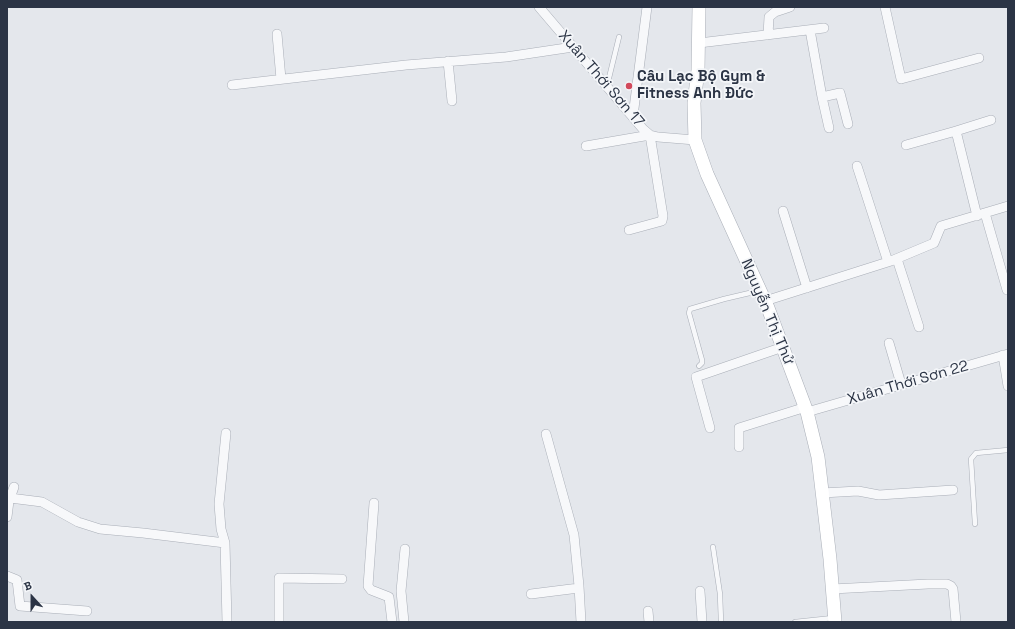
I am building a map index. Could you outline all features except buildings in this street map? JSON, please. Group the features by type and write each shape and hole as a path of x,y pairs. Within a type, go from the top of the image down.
{"street":[{"name":"Xuân Thới Sơn 17","path":"539,7 650,135 695,140"},
{"path":"633,116 647,7"},
{"name":"Nguyễn Thị Thử","path":"700,7 698,70 694,103 695,140 707,174 762,296 807,409 818,457 830,560 835,620"},
{"path":"768,35 769,18 775,12 790,7"},
{"path":"885,7 901,79 979,58"},
{"path":"699,43 824,28"},
{"path":"810,30 829,128"},
{"path":"277,34 281,78"},
{"path":"232,85 281,78 448,61 506,57 573,47"},
{"path":"448,61 452,101"},
{"path":"822,97 840,93 848,124"},
{"path":"906,145 991,120"},
{"path":"956,131 981,214 999,261 1007,290"},
{"path":"586,146 650,135 663,216 662,221 629,230"},
{"path":"857,166 918,327"},
{"path":"762,296 808,288 892,261 934,244 941,226 1008,206"},
{"path":"783,211 808,288"},
{"path":"999,261 1008,258"},
{"path":"889,343 901,384"},
{"path":"710,428 696,377 783,347"},
{"path":"1006,354 1008,386"},
{"name":"Xuân Thới Sơn 22","path":"739,447 739,428 1006,354"},
{"path":"226,433 219,504 225,543 227,622"},
{"path":"546,434 574,535 581,622"},
{"path":"7,516 9,500 14,487"},
{"path":"822,493 858,491 879,495 953,490"},
{"path":"9,500 42,502 78,522 100,529 143,532 225,543"},
{"path":"374,503 368,586 371,590 389,597 392,622"},
{"path":"404,622 401,591 405,549"},
{"path":"7,576 17,580 20,606 87,611"},
{"path":"279,622 279,578 342,579"},
{"path":"832,589 947,584 953,589 956,622"},
{"path":"531,594 579,588"},
{"path":"700,591 702,622"},
{"path":"648,611 649,622"}],"lane":[{"path":"608,86 620,37"},
{"path":"699,366 702,363 702,360 689,313 690,309 716,301 762,296"},
{"path":"975,524 971,459 976,453 1008,450"},
{"path":"713,547 720,594 721,622"},
{"path":"795,622 835,620"}],"place":[{"name":"Câu Lạc Bộ Gym & Fitness Anh Đức","path":"629,86"}]}
